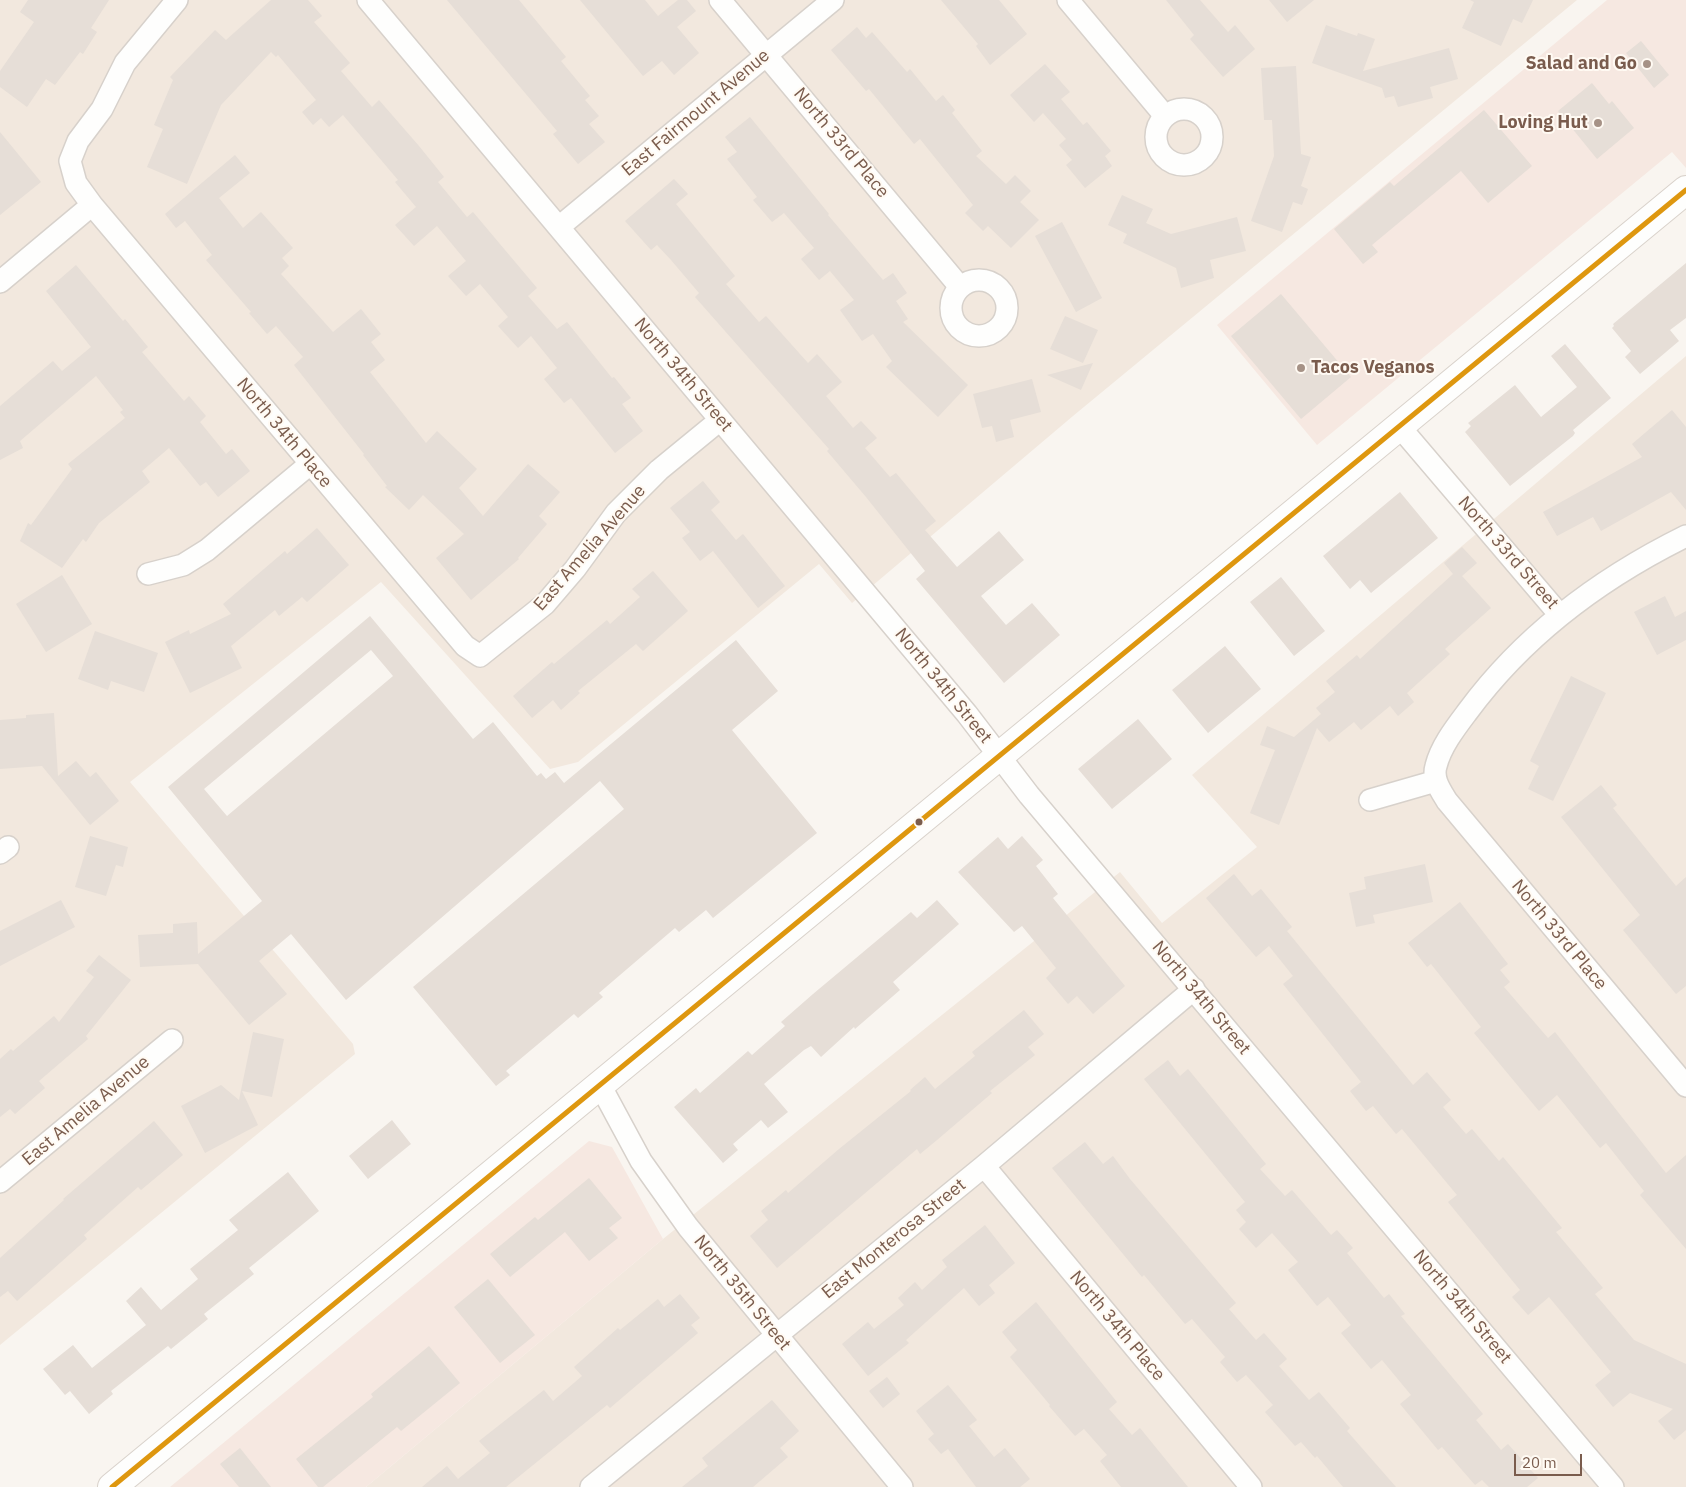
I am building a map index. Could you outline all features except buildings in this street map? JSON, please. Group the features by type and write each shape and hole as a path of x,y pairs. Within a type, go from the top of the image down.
{"main road":[{"path":"112,1487 1686,190"}],"street":[{"name":"North 34th Place","path":"177,0 125,63 102,109 78,141 70,161 76,183 92,205 310,464 466,646 480,656"},
{"name":"North 34th Street","path":"368,0 1000,756 1029,795 1613,1487"},
{"name":"North 33rd Place","path":"720,0 960,287"},
{"name":"East Fairmount Avenue","path":"559,227 833,0"},
{"path":"1068,0 1165,116"},
{"path":"0,282 92,205"},
{"name":"East Amelia Avenue","path":"480,656 545,604 575,569 616,513 659,470 720,420"},
{"name":"North 33rd Street","path":"1399,426 1559,614 1648,555 1686,536"},
{"path":"148,574 183,565 207,550 310,464"},
{"path":"1370,800 1436,781 1435,767 1456,727 1487,685 1559,614"},
{"name":"North 33rd Place","path":"1436,781 1447,801 1686,1086"},
{"name":"East Monterosa Street","path":"591,1487 984,1166 1194,989"},
{"name":"East Amelia Avenue","path":"0,1182 172,1040"},
{"name":"North 35th Street","path":"600,1085 646,1168 688,1228 902,1487"},
{"name":"North 34th Place","path":"984,1166 1251,1487"}],"shaded area":[{"path":"0,0 1577,0 1073,416 852,603 819,564 578,762 550,769 381,582 130,782 353,1044 355,1054 0,1345"},
{"path":"1607,0 1686,0 1686,168 1672,152 1317,445 1217,325"},
{"path":"1686,356 1686,1487 366,1487 663,1239 1120,872 1162,923 1257,847 1192,775"},
{"path":"589,1141 612,1147 663,1239 366,1487 170,1487"}],"transit line":[{"path":"112,1487 1686,190"}],"place":[{"name":"Salad and Go","path":"1647,64"},
{"name":"Loving Hut","path":"1598,123"},
{"name":"Tacos Veganos","path":"1301,368"}]}
